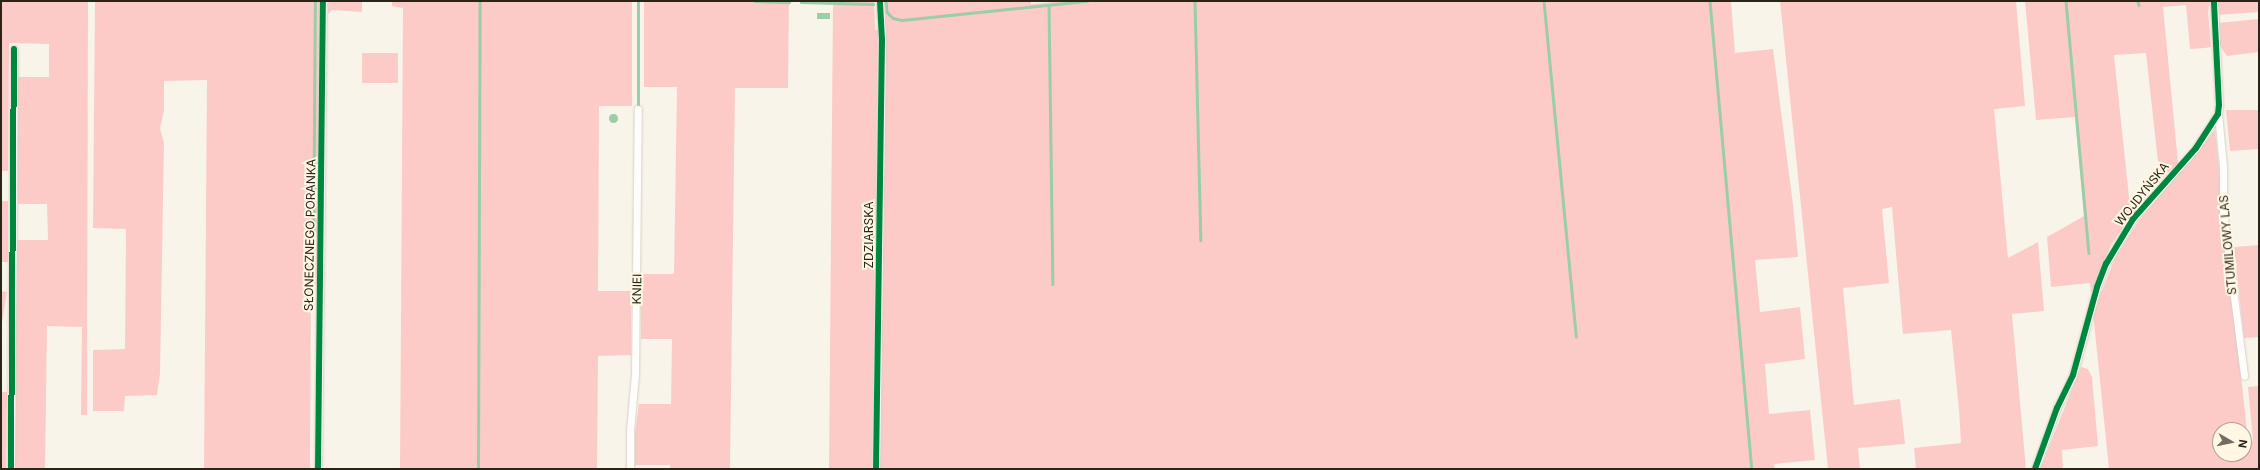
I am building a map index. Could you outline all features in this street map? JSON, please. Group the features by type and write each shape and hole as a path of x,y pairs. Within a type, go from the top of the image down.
{"street":[{"name":"SŁONECZNEGO PORANKA","path":"318,469 323,1"},
{"name":"ZDZIARSKA","path":"876,469 882,56 880,1"},
{"path":"2214,1 2219,105 2218,114"},
{"path":"11,469 14,49"},
{"name":"KNIEI","path":"630,469 630,431 635,374 638,109"},
{"name":"STUMILOWY LAS","path":"2218,114 2223,166 2223,211 2244,376"},
{"name":"WOJDYŃSKA","path":"2035,469 2057,408 2073,375 2097,287 2106,264 2133,219 2196,148 2218,114"}],"shaded area":[{"path":"1,1 88,1 87,415 81,415 82,327 47,326 45,469 13,469 17,240 48,240 47,204 18,204 18,77 49,77 49,44 9,43 8,171 1,171"},
{"path":"95,1 319,1 317,285 311,285 310,469 204,469 207,80 164,81 164,111 160,128 164,143 160,373 157,395 125,396 124,411 93,411 93,350 125,349 126,229 93,228"},
{"path":"328,1 362,1 362,12 332,10 328,14"},
{"path":"392,1 632,1 632,106 599,106 598,291 631,291 631,355 598,356 597,469 400,469 403,8 392,6"},
{"path":"644,1 789,1 788,88 735,88 730,469 670,469 670,465 635,465 635,433 639,404 671,404 672,339 641,339 641,274 674,274 677,87 644,87"},
{"path":"833,1 874,1 875,30 878,30 872,469 829,469"},
{"path":"883,1 1031,1 1031,4 1064,1 1731,1 1735,53 1773,49 1793,205 1798,257 1755,260 1760,312 1800,307 1805,359 1765,364 1769,414 1810,410 1815,460 1774,464 1775,469 879,469 885,36"},
{"path":"1780,1 2016,1 2025,106 1994,109 2008,258 2038,242 2044,311 2012,314 2026,469 1916,469 1914,448 1961,443 1959,410 1951,330 1903,334 1892,207 1882,209 1889,283 1843,288 1854,405 1900,399 1905,444 1858,448 1860,469 1828,469"},
{"path":"2025,1 2210,1 2208,12 2211,47 2205,48 2190,49 2186,5 2163,7 2178,163 2160,180 2146,53 2114,55 2131,216 2111,245 2091,293 2090,283 2051,287 2047,237 2084,216 2075,117 2036,120"},
{"path":"2219,1 2259,1 2259,12 2218,15"},
{"path":"817,13 830,13 830,19 817,19"},
{"path":"2259,19 2259,52 2227,56 2218,43 2218,23"},
{"path":"362,53 398,53 398,83 362,83"},
{"path":"2226,110 2259,110 2259,149 2230,151"},
{"path":"613,113 618,118 613,123 608,118"},
{"path":"2215,130 2246,422 2212,422 2212,462 2252,462 2252,422 2248,387 2259,386 2259,469 2109,469 2093,313 2116,256 2141,218"},
{"path":"1,201 8,201 8,262 1,262"},
{"path":"2259,245 2259,337 2244,338 2234,247"},
{"path":"1,291 7,292 1,329"},
{"path":"2081,367 2088,369 2092,377 2098,446 2062,450 2063,469 2040,469"},
{"path":"1,392 7,392 6,469 1,469"}],"waterway":[{"path":"313,267 315,1"},
{"path":"478,469 480,1"},
{"path":"638,1 638,109"},
{"path":"755,1 789,2"},
{"path":"886,1 887,12 893,18 902,20 1087,1"},
{"path":"1195,1 1201,240"},
{"path":"1544,1 1576,336"},
{"path":"1710,1 1752,469"},
{"path":"2066,1 2089,253"},
{"path":"2138,1 2139,5"},
{"path":"801,2 873,4"},
{"path":"1049,5 1053,284"}],"cycle path":[{"path":"318,469 323,1"},
{"path":"876,469 882,40 880,1"},
{"path":"2035,469 2057,408 2073,375 2097,287 2106,264 2133,219 2196,148 2218,114 2219,105 2214,1"},
{"path":"11,469 14,49"}]}
